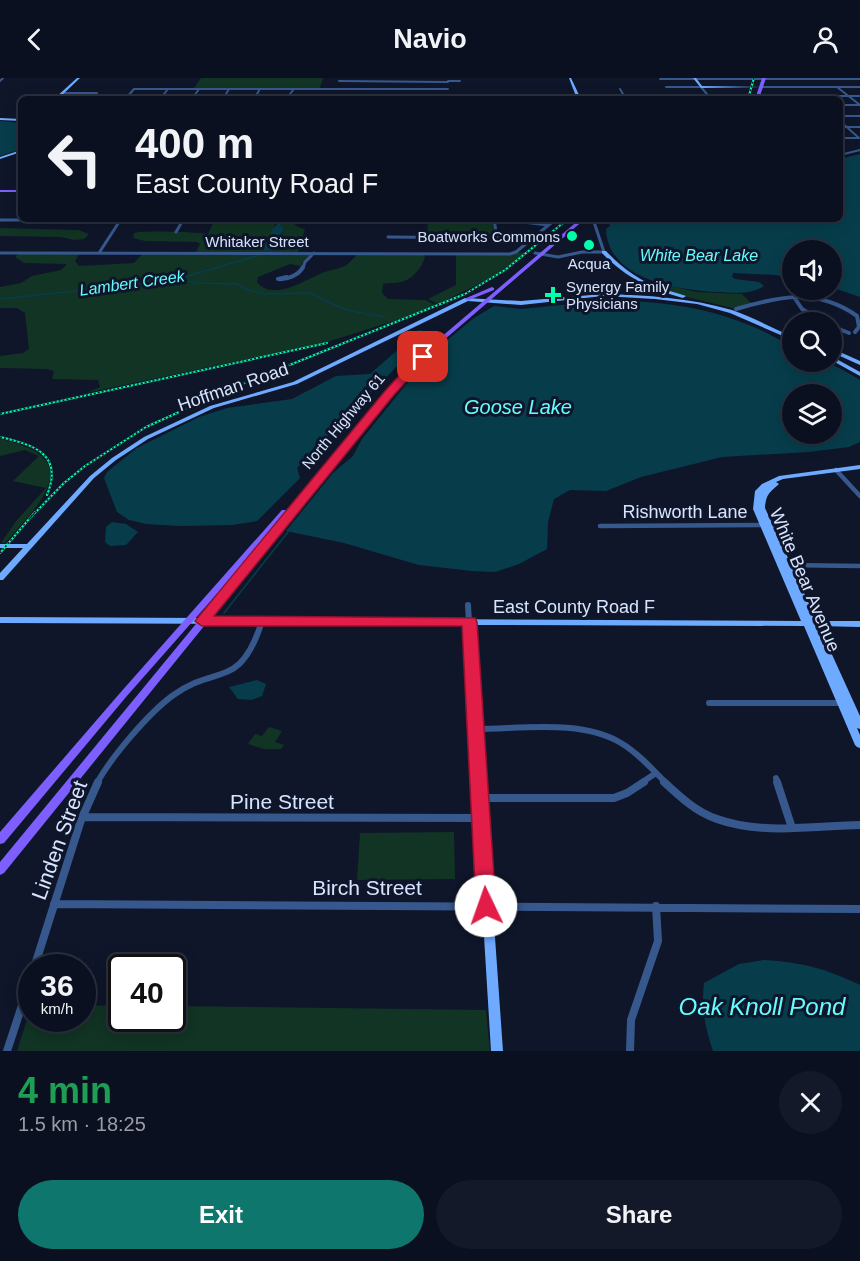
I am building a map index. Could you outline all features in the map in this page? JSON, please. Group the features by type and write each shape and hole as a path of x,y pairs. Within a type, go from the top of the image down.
{"main road":[{"path":"756,96 761,87 762,78"},
{"path":"0,191 18,191"},
{"name":"North Highway 61","path":"540,254 573,222"},
{"name":"North Highway 61","path":"0,840 187,621 249,555 400,374 485,300 492,289 580,222"},
{"path":"0,870 403,377 485,300 540,254"},
{"path":"467,299 492,289"}],"street":[{"path":"0,81 3,78"},
{"path":"59,96 79,78"},
{"path":"570,78 579,96"},
{"path":"827,78 860,105"},
{"path":"660,79 860,79"},
{"path":"660,79 673,96"},
{"path":"694,79 708,96"},
{"path":"725,79 732,87"},
{"path":"793,79 812,96"},
{"path":"320,96 336,88 339,80 465,81"},
{"path":"448,80 448,96"},
{"path":"666,87 860,87"},
{"path":"761,87 778,87"},
{"path":"128,96 134,88 448,89"},
{"path":"162,96 168,88"},
{"path":"194,96 199,88"},
{"path":"770,88 777,96 860,96"},
{"path":"225,96 230,89"},
{"path":"256,96 260,89"},
{"path":"288,96 294,89"},
{"path":"620,89 624,96"},
{"path":"62,93 97,93"},
{"path":"843,105 860,105"},
{"path":"843,116 860,116"},
{"path":"0,118 18,120"},
{"path":"843,123 860,138"},
{"path":"843,127 860,127"},
{"path":"843,138 860,138"},
{"path":"843,154 860,150"},
{"path":"0,158 18,152"},
{"path":"0,220 18,220"},
{"path":"99,253 119,222"},
{"path":"176,232 182,222"},
{"path":"425,238 426,222"},
{"path":"494,222 497,238"},
{"path":"516,222 548,225"},
{"path":"388,237 497,238 528,241 552,222"},
{"path":"593,222 604,252 625,272 650,286 736,309 782,329"},
{"name":"Whitaker Street","path":"0,253 513,253 528,241"},
{"path":"540,254 558,257 604,252"},
{"path":"287,277 302,270 305,262 314,253"},
{"path":"642,297 650,286"},
{"path":"485,300 521,303 603,295 642,297 714,307 748,318 782,335"},
{"name":"Hoffman Road","path":"0,578 92,477 146,438 212,407 295,383 467,299 485,300"},
{"path":"736,309 782,299"},
{"path":"796,300 807,312"},
{"path":"828,300 844,306 857,316 859,327 855,334"},
{"path":"842,330 855,334 860,340"},
{"path":"842,355 860,363"},
{"path":"842,363 860,372"},
{"name":"White Bear Avenue","path":"860,469 790,479 770,487 762,499 766,525 784,565 816,624 858,731 860,745"},
{"path":"838,472 860,496"},
{"name":"Rishworth Lane","path":"600,526 766,525"},
{"path":"0,546 28,546"},
{"path":"784,565 860,566"},
{"name":"White Bear Avenue","path":"784,565 805,624 841,703 858,731"},
{"path":"468,604 497,1051"},
{"name":"East County Road F","path":"0,620 860,624"},
{"name":"Linden Street","path":"38,954 83,817 96,785 161,706 174,694 190,686 232,673 246,661 256,647 262,621"},
{"path":"709,703 841,703"},
{"path":"476,729 579,730 599,733 624,744 695,809 716,819 737,824 860,825"},
{"path":"480,798 614,798 627,793 656,774"},
{"path":"776,778 791,825"},
{"name":"Pine Street","path":"83,817 481,818"},
{"name":"Birch Street","path":"54,904 860,909"},
{"path":"630,1051 629,1036 635,1006 658,941 656,906"},
{"path":"7,1051 18,1018"}],"green space":[{"path":"201,78 323,78 320,88 194,88"},
{"path":"214,222 285,222 305,229 298,252 196,252 200,244 197,242 145,241 133,238 134,233 208,234","holes":["275,224 280,224 284,232 279,235 286,238 287,245 281,250 267,251"]},
{"path":"428,222 493,222 495,237 427,237"},
{"path":"0,228 79,230 89,234 84,239 74,240 61,237 0,236"},
{"path":"19,253 80,253 75,261 79,266 134,263 143,253 311,254 301,266 290,264 258,277 257,282 264,288 272,290 289,288 322,273 345,266 358,254 425,254 415,274 401,282 383,284 382,293 388,299 425,300 435,305 397,320 324,343 86,393 100,387 98,380 52,379 54,371 47,369 0,368 0,356 23,353 29,349 25,313 17,308 0,308 0,287 21,283 32,276 61,270 67,264 24,263 15,257"},
{"path":"525,253 495,276 438,304 428,299 456,285 456,254"},
{"path":"667,285 697,292 742,294 753,305 736,309 658,290"},
{"path":"0,439 27,447 43,457 50,469 49,482 43,497 5,543 1,543 17,520 46,488 13,481 39,456 25,450 0,456"},
{"path":"269,727 282,731 275,742 284,745 281,749 264,749 248,744 255,734 262,736"},
{"path":"454,832 455,879 357,880 360,833"},
{"path":"96,1005 108,1006 108,1032 186,1032 186,1006 486,1010 490,1051 17,1051 23,1032 96,1032"}],"water":[{"path":"0,121 18,123 18,150 0,156"},
{"name":"White Bear Lake","path":"860,154 860,297 842,291 842,240 782,240 782,277 733,273 732,277 735,279 759,282 764,286 753,291 736,293 685,289 648,279 632,271 619,260 610,247 606,229 610,226 609,222 843,222 843,158"},
{"path":"277,224 280,224 284,231 279,235 287,239 286,247 272,251 253,249 254,245 271,237 271,231"},
{"name":"Goose Lake","path":"613,300 629,301 710,312 748,324 782,341 782,372 842,372 842,370 860,380 860,442 849,447 808,452 722,457 641,477 606,491 570,490 554,499 548,522 547,549 519,564 495,572 419,565 344,543 286,531 333,473 353,456 362,439 417,371 445,342 474,318 494,306 521,309"},
{"path":"419,330 424,331 426,338 416,345 297,468 300,478 257,521 232,525 146,524 129,520 117,512 104,478 107,472 137,448 199,417 227,408 292,399 336,376 370,374 401,347 407,338"},
{"path":"112,522 126,524 138,532 126,545 110,546 105,542 106,527"},
{"path":"257,680 266,684 262,696 251,700 238,699 229,687"},
{"name":"Oak Knoll Pond","path":"764,960 814,967 860,985 860,1051 713,1051 704,1017 704,983 739,964"}],"waterway":[{"name":"Lambert Creek","path":"0,299 170,281 260,255"},
{"path":"181,280 197,283 237,284 247,290 266,294 310,293 346,310 384,317"},
{"path":"224,613 288,532"}],"railway":[{"path":"749,96 754,78"},
{"path":"30,518 64,483 85,466 146,427 230,389 465,294 505,270 564,222"},
{"path":"0,414 327,343"},
{"path":"0,437 34,448 49,461 52,470 47,495"},
{"path":"0,553 35,512"}],"place":[{"name":"Boatworks Commons","path":"572,236"},
{"name":"Acqua","path":"589,245"},
{"name":"Synergy Family Physicians","path":"553,295"}],"route":[{"path":"423,357 389,393 202,621 469,622 486,906"}]}
